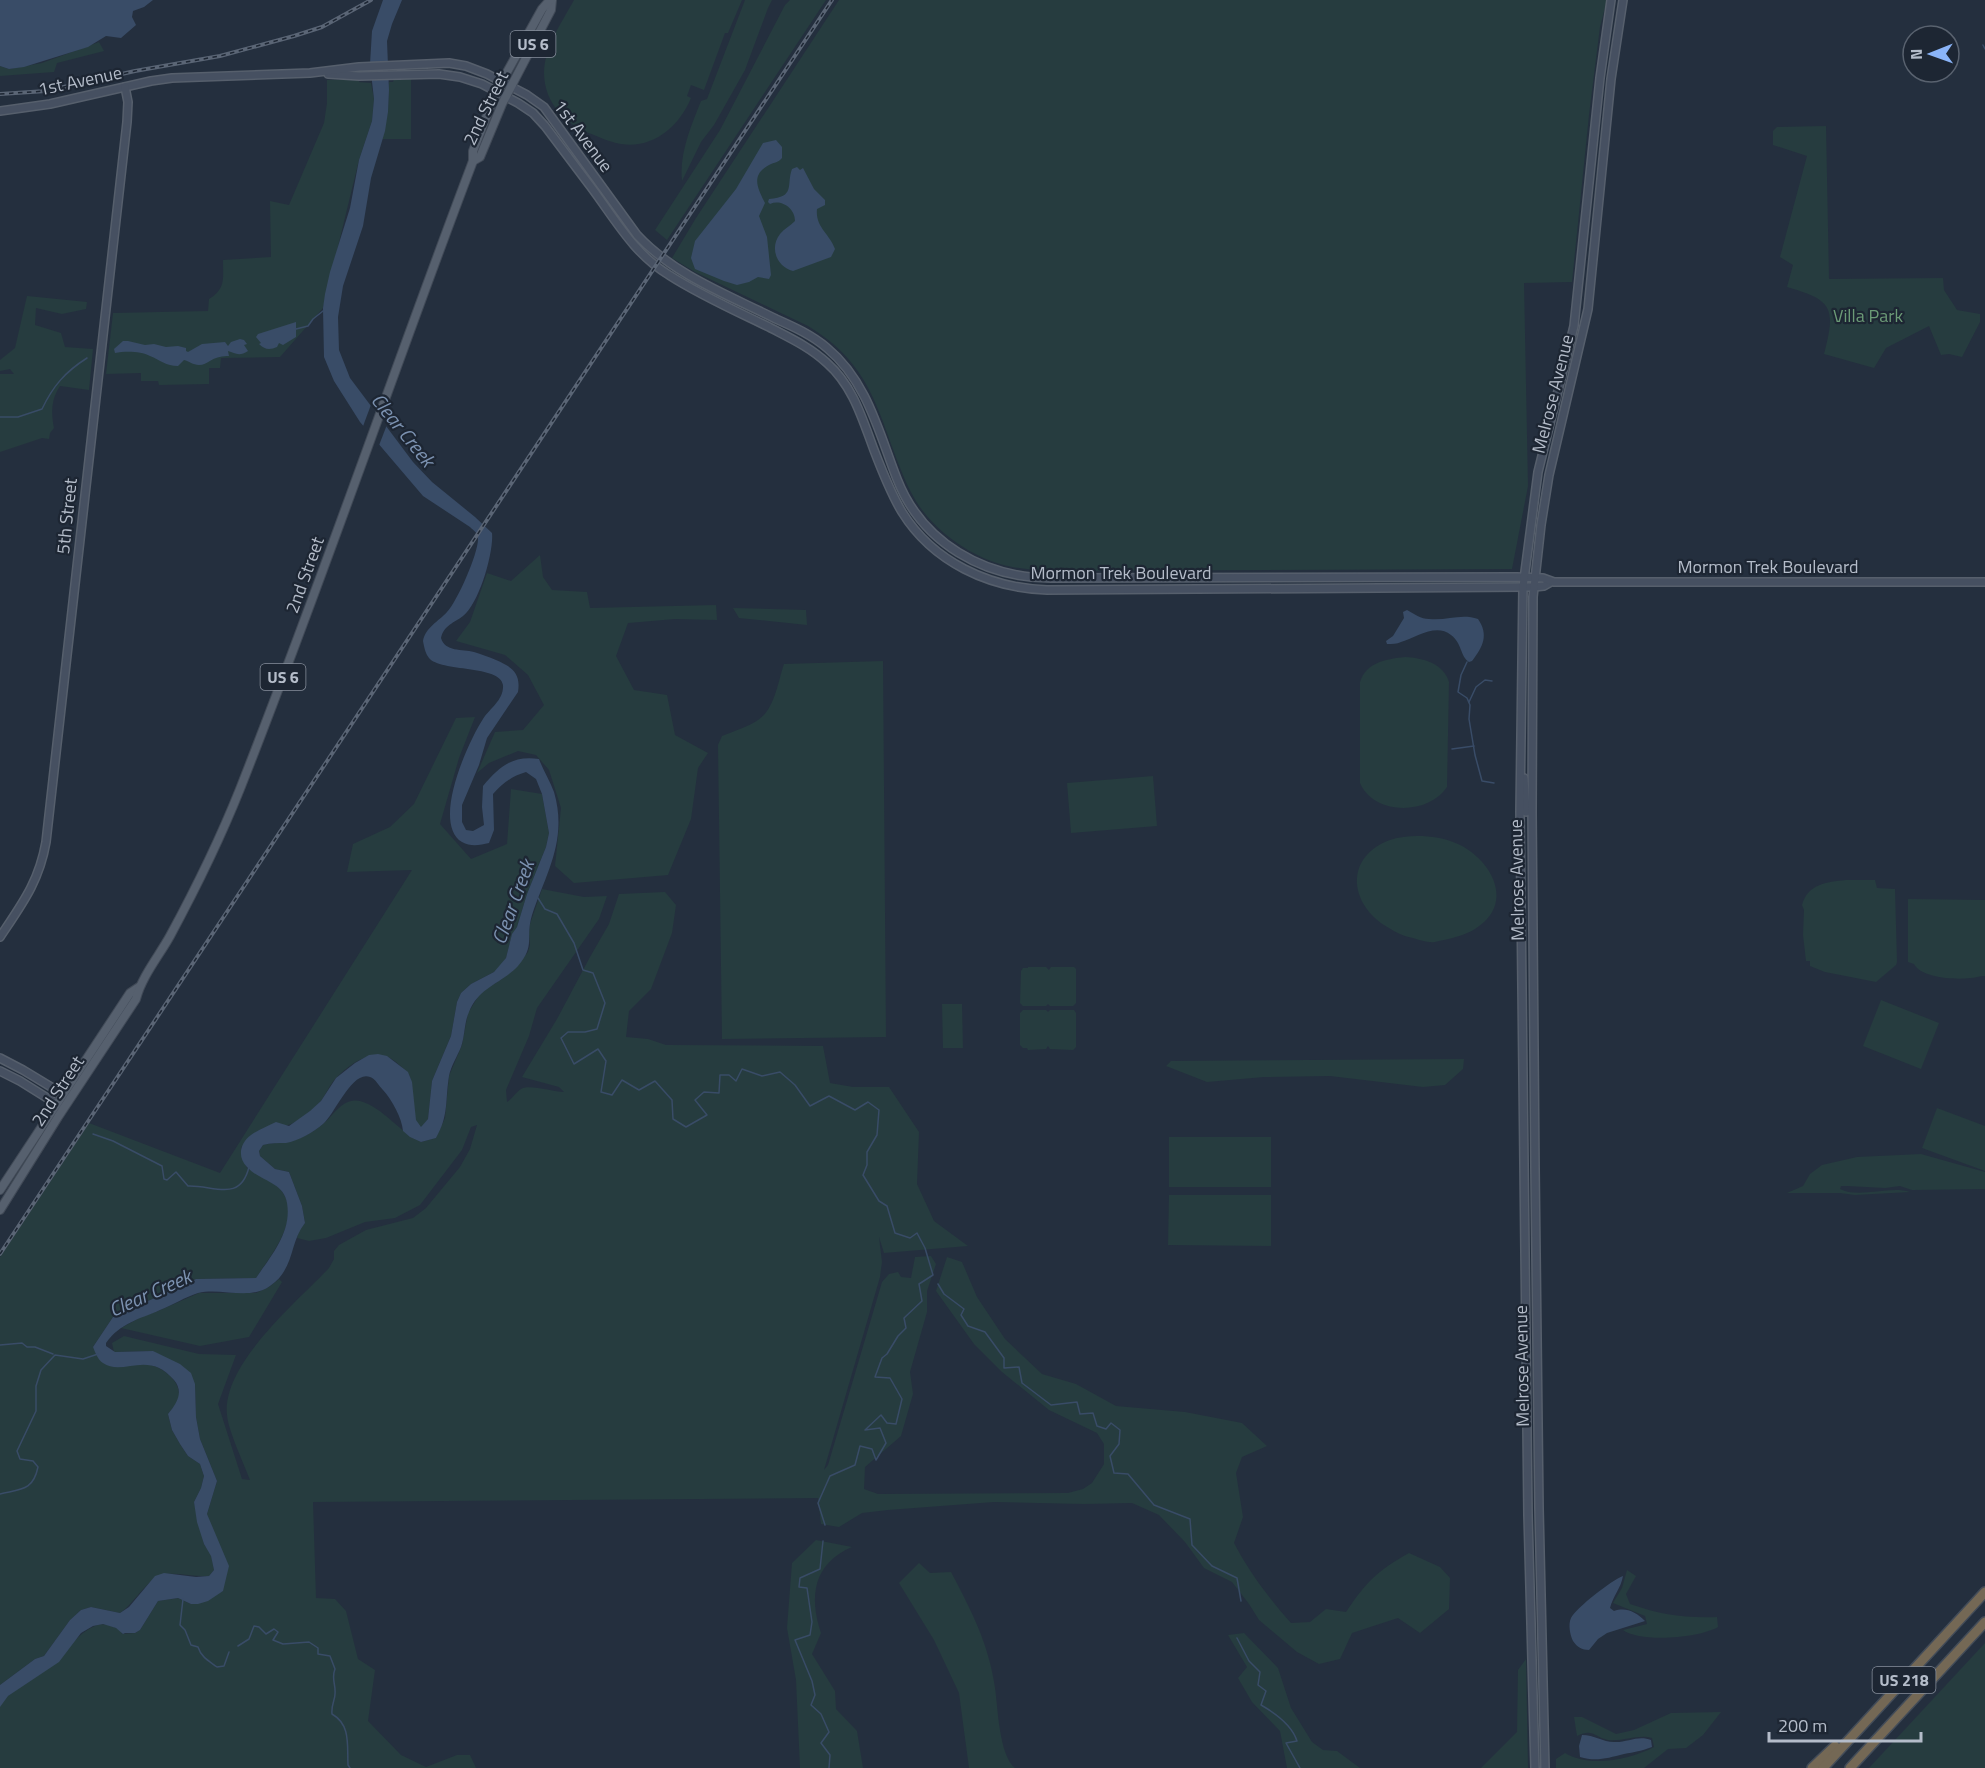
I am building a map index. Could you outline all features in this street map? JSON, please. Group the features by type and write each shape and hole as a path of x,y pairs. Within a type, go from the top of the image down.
{"highway":[{"name":"US 218","path":"1823,1768 1985,1592"},
{"name":"US 218","path":"1853,1766 1985,1622"},
{"path":"1812,1768 1885,1700"}],"main road":[{"name":"2nd Street","path":"0,1210 136,999 139,987 158,957 223,830 303,627 496,92 542,9 551,0"},
{"name":"2nd Street","path":"473,161 480,157 506,97 551,10 551,0"},
{"name":"Melrose Avenue","path":"1535,1768 1528,1515 1521,767 1523,577 1538,472 1574,326 1600,78 1611,0"},
{"name":"Melrose Avenue","path":"1545,1768 1535,1168 1532,824 1534,587 1549,475 1588,309 1611,79 1623,0"},
{"name":"1st Avenue","path":"0,111 50,104 172,78 310,73 359,67 456,64 476,69 527,95 544,107 637,236 663,259"},
{"name":"1st Avenue","path":"310,73 359,76 439,74 460,77 482,84 506,97 539,119 629,241 655,266"},
{"name":"5th Street","path":"0,937 36,880 44,858 127,117 128,102 125,87"},
{"name":"Mormon Trek Boulevard","path":"663,259 683,273 806,334 829,349 850,372 864,395 897,480 911,508 922,522 947,546 972,562 1021,577 1535,577 1551,582 1985,582"},
{"name":"Mormon Trek Boulevard","path":"655,266 689,287 801,343 827,362 843,380 855,400 889,488 911,525 940,555 992,581 1018,588 1047,590 1534,587 1544,586 1551,582"},
{"path":"1521,767 1526,788 1526,812"},
{"name":"2nd Street","path":"0,1190 130,993 139,987"},
{"path":"0,1058 70,1099"},
{"path":"0,1071 11,1075 64,1109"}],"green space":[{"path":"574,0 742,0 728,33 725,33 704,90 691,85 687,96 691,98 671,128 651,140 628,145 607,140 574,125 558,112 548,94 544,72 547,53"},
{"path":"745,0 772,0 745,70 714,125 701,142 682,181 682,161 690,130 701,101 707,99"},
{"path":"790,0 826,0 667,240 655,230 720,130 785,5"},
{"path":"839,0 1607,0 1600,27 1589,115 1572,282 1524,283 1528,486 1512,569 1041,571 1000,564 987,559 961,546 938,528 912,494 875,401 850,361 832,343 808,326 695,272 672,258"},
{"path":"99,42 104,51 57,63 54,72 0,76 0,66 9,69 42,63"},
{"path":"411,78 411,139 382,139 388,112 389,82 393,82 394,79"},
{"path":"352,79 371,83 374,99 372,121 359,160 323,308 280,357 221,358 220,368 209,368 209,384 159,385 158,381 141,381 141,373 106,374 113,313 208,311 209,299 221,287 223,260 271,257 270,201 289,205 324,123 327,80"},
{"name":"Villa Park","path":"1826,126 1829,279 1943,278 1944,290 1957,310 1980,314 1980,322 1962,357 1941,355 1929,326 1886,348 1874,368 1824,354 1830,326 1827,308 1814,296 1787,287 1793,265 1780,257 1807,156 1773,145 1773,131 1777,127"},
{"path":"27,296 87,302 86,309 62,314 36,308 35,325 61,333 65,347 93,349 89,390 60,386 53,401 54,428 49,439 42,438 0,452 0,374 14,374 10,369 0,371 0,360 15,348"},
{"path":"540,555 543,577 552,590 587,592 590,608 716,605 717,620 675,619 628,623 616,656 634,690 667,695 675,735 708,753 698,768 691,819 668,875 574,883 555,866 561,808 549,770 536,755 518,751 489,763 477,773 495,732 523,730 544,705 528,675 505,655 456,641 470,622 487,573 511,581"},
{"path":"733,608 806,610 807,625 739,618"},
{"path":"1405,657 1432,663 1442,670 1449,682 1447,787 1428,803 1402,808 1377,801 1367,794 1360,783 1360,682 1372,666"},
{"path":"883,661 886,1037 722,1039 718,745 722,736 750,725 764,715 772,702 784,664"},
{"path":"475,717 459,758 440,824 471,859 507,844 511,789 542,794 549,833 517,927 512,935 506,958 494,972 471,984 461,993 457,1002 451,1036 432,1081 428,1119 421,1128 417,1123 413,1110 409,1075 396,1062 388,1057 372,1056 349,1066 334,1080 321,1101 300,1119 292,1124 255,1134 241,1148 247,1168 278,1187 286,1198 288,1209 283,1234 256,1278 196,1279 113,1317 93,1347 122,1367 134,1364 153,1365 166,1372 176,1383 179,1396 177,1403 168,1414 172,1430 180,1444 188,1456 200,1464 204,1476 194,1502 204,1544 211,1555 214,1570 209,1576 160,1575 120,1613 91,1607 81,1610 70,1620 44,1656 35,1659 0,1685 0,1257 89,1123 220,1173 412,870 347,872 353,844 390,827 414,804 456,718"},
{"path":"1153,776 1157,826 1071,833 1067,783"},
{"path":"1417,836 1438,838 1458,844 1470,851 1489,871 1495,883 1497,895 1494,907 1487,919 1475,929 1445,940 1424,941 1401,935 1384,925 1364,904 1358,892 1357,879 1359,868 1365,857 1376,847 1390,840"},
{"path":"1846,880 1875,880 1877,888 1895,889 1897,962 1876,982 1825,972 1810,966 1810,961 1806,961 1802,905 1805,898 1813,888 1819,885"},
{"path":"542,889 584,897 607,896 599,919 537,1008 529,1036 506,1090 507,1102 519,1090 525,1088 564,1092 559,1087 522,1077 609,924 619,894 665,892 676,905 672,933 651,989 629,1011 626,1037 648,1039 666,1045 823,1046 830,1083 853,1087 889,1087 919,1132 917,1184 934,1221 968,1246 884,1253 879,1237 882,1262 880,1277 824,1470 828,1465 882,1282 889,1274 898,1272 901,1277 911,1278 915,1257 931,1256 936,1264 927,1291 927,1312 910,1372 913,1394 901,1436 865,1467 864,1489 878,1494 1068,1493 1083,1489 1092,1483 1104,1464 1104,1444 1097,1433 1049,1410 1002,1372 974,1344 936,1291 947,1257 962,1262 977,1297 1005,1339 1042,1374 1076,1384 1116,1406 1185,1412 1242,1423 1267,1446 1242,1457 1236,1473 1243,1517 1234,1543 1260,1585 1291,1623 1310,1622 1326,1609 1346,1612 1373,1578 1409,1553 1440,1567 1450,1578 1449,1609 1420,1633 1398,1618 1352,1633 1340,1659 1319,1664 1297,1652 1259,1620 1232,1582 1204,1568 1185,1542 1159,1515 1132,1503 994,1502 888,1510 862,1513 839,1527 821,1524 818,1498 313,1502 316,1598 335,1599 346,1611 358,1659 375,1670 368,1721 401,1755 426,1767 457,1755 470,1755 476,1768 0,1768 0,1693 8,1696 43,1672 88,1629 102,1624 121,1631 122,1634 135,1633 140,1630 158,1601 178,1598 191,1604 223,1591 207,1514 217,1481 200,1439 196,1417 195,1384 153,1351 114,1352 112,1343 124,1336 199,1354 236,1355 218,1404 242,1479 250,1480 233,1438 227,1415 229,1395 236,1375 248,1355 281,1316 329,1268 334,1259 334,1251 339,1245 366,1230 413,1218 426,1208 460,1167 470,1149 477,1125 471,1127 462,1150 420,1205 395,1218 365,1222 326,1238 309,1241 297,1238 299,1230 305,1223 302,1206 289,1172 275,1169 260,1156 259,1151 263,1145 290,1141 308,1134 323,1124 344,1104 354,1100 377,1109 421,1142 436,1138 445,1118 449,1076 462,1045 468,1013 481,992 502,979 528,952 530,924"},
{"path":"1908,899 1985,900 1985,976 1964,979 1939,977 1924,972 1908,962"},
{"path":"1028,967 1046,967 1049,970 1051,967 1074,967 1076,969 1076,1003 1073,1006 1050,1006 1048,1004 1046,1006 1023,1006 1020,1003 1021,971"},
{"path":"1881,1000 1939,1023 1921,1069 1863,1046"},
{"path":"942,1004 962,1004 963,1048 943,1048"},
{"path":"1023,1010 1046,1010 1048,1012 1050,1010 1074,1010 1076,1013 1076,1047 1073,1050 1050,1049 1048,1046 1046,1049 1023,1048 1020,1045 1020,1013"},
{"path":"1464,1059 1463,1069 1445,1085 1423,1087 1330,1076 1264,1077 1207,1082 1166,1066 1171,1061"},
{"path":"1937,1108 1985,1126 1985,1171 1922,1148"},
{"path":"1169,1137 1271,1137 1271,1187 1169,1187"},
{"path":"1921,1154 1985,1172 1985,1189 1912,1190 1900,1186 1885,1188 1841,1186 1840,1189 1856,1193 1893,1190 1910,1192 1855,1195 1787,1193 1803,1186 1810,1174 1822,1165 1857,1157"},
{"path":"1169,1195 1271,1195 1271,1246 1168,1245"},
{"path":"279,1279 282,1282 249,1337 200,1346 121,1328 143,1316 199,1293 256,1293"},
{"path":"816,1540 852,1547 829,1562 817,1582 815,1606 821,1633 812,1654 835,1691 836,1709 857,1731 863,1768 800,1768 796,1680 787,1628 792,1563"},
{"path":"919,1563 930,1573 951,1572 972,1614 984,1642 992,1672 1002,1742 1015,1768 969,1768 959,1693 934,1640 899,1583"},
{"path":"1627,1570 1636,1576 1626,1594 1630,1604 1673,1615 1717,1617 1718,1627 1698,1634 1670,1638 1642,1637 1623,1630 1647,1624 1645,1616 1613,1603 1622,1588"},
{"path":"1244,1633 1278,1668 1291,1708 1312,1742 1323,1750 1337,1751 1360,1768 1287,1768 1280,1731 1252,1702 1238,1678 1247,1667 1228,1635"},
{"path":"1985,1643 1985,1768 1869,1768"},
{"path":"1526,1659 1528,1768 1481,1768 1517,1732 1518,1670"},
{"path":"1721,1712 1703,1735 1686,1748 1668,1749 1644,1768 1556,1768 1556,1759 1565,1753 1575,1758 1598,1761 1633,1756 1654,1747 1652,1738 1647,1737 1608,1740 1590,1733 1577,1736 1574,1717 1582,1717 1616,1734 1634,1730 1671,1713"}],"water":[{"path":"0,0 153,0 133,11 132,17 136,25 121,38 106,36 88,47 24,67 9,69 0,66"},
{"path":"383,0 402,0 387,41 388,112 385,131 371,178 363,226 343,286 338,317 339,350 350,378 413,462 432,482 492,533 488,564 475,601 463,616 447,627 441,638 450,648 474,652 511,668 517,675 519,685 518,692 487,738 479,765 462,805 462,822 466,830 473,831 484,825 483,786 501,768 521,759 539,759 554,792 558,809 557,841 532,915 527,952 518,966 478,997 469,1012 461,1047 450,1072 445,1115 436,1138 421,1142 410,1137 403,1131 393,1104 375,1080 363,1077 357,1080 344,1094 328,1119 319,1127 291,1142 263,1145 259,1151 260,1156 275,1169 289,1172 302,1206 305,1223 296,1239 288,1264 278,1279 270,1286 253,1293 216,1291 198,1293 131,1322 106,1343 106,1346 115,1352 153,1351 180,1364 191,1373 195,1384 196,1417 200,1439 217,1481 207,1514 229,1566 223,1591 208,1601 198,1604 191,1604 178,1598 158,1601 140,1630 135,1633 123,1634 116,1628 103,1624 93,1626 81,1633 59,1662 8,1696 0,1707 0,1685 35,1659 44,1656 70,1620 81,1610 91,1607 120,1613 129,1607 155,1576 164,1573 196,1577 209,1576 214,1570 211,1556 204,1544 197,1522 194,1502 204,1476 200,1464 188,1456 180,1444 172,1430 168,1414 178,1397 177,1384 164,1371 155,1366 119,1367 103,1363 93,1347 113,1317 196,1279 256,1278 283,1234 288,1214 287,1203 281,1190 252,1172 244,1163 241,1155 242,1146 247,1138 260,1130 276,1122 289,1126 310,1111 321,1101 336,1078 355,1063 369,1055 378,1054 387,1056 408,1072 412,1082 416,1120 421,1127 428,1119 432,1081 451,1036 457,1002 461,993 471,984 494,972 506,958 512,934 517,927 527,894 546,847 549,833 542,794 536,779 526,772 508,780 493,794 494,830 489,843 465,844 453,832 450,818 455,782 469,745 483,719 501,695 503,685 500,679 492,674 435,662 429,658 423,641 429,628 447,612 456,598 471,565 478,536 470,527 423,496 360,422 334,381 324,357 325,294 350,208 359,160 372,121 374,99 370,64 372,31"},
{"path":"776,140 782,147 782,158 763,169 759,173 757,182 765,203 759,216 767,237 771,275 769,279 758,277 737,285 695,269 691,258 695,241 736,189 763,143"},
{"path":"797,167 800,170 803,168 814,189 825,200 825,205 817,209 818,221 835,249 831,257 793,271 787,269 779,261 775,245 780,234 795,221 793,212 783,204 768,202 769,199 787,193 792,169"},
{"path":"296,322 296,337 283,345 279,343 277,347 268,349 259,344 261,343 256,337 258,334"},
{"path":"240,339 247,344 244,345 248,351 245,353 228,351 229,356 219,357 199,365 184,360 178,366 174,366 146,354 115,353 114,349 123,341 128,341 145,345 178,346 186,348 188,352 202,344 225,342 228,346 231,342"},
{"path":"1407,610 1426,619 1472,617 1478,619 1484,636 1479,651 1469,662 1455,638 1439,630 1426,632 1398,643 1387,644 1386,641 1393,636 1404,618 1403,612"},
{"path":"1623,1576 1610,1608 1614,1611 1631,1611 1645,1621 1607,1633 1598,1639 1589,1650 1580,1648 1571,1636 1571,1618 1595,1595"},
{"path":"1582,1735 1612,1742 1647,1739 1651,1740 1652,1747 1607,1758 1580,1757 1579,1746"}],"pier":[{"path":"372,402 388,422 378,448 362,429"}],"waterway":[{"path":"1983,45 1985,49"},
{"path":"296,329 308,326 323,311"},
{"path":"0,417 18,417 42,409 60,380 87,358"},
{"path":"1467,662 1461,675 1458,692 1467,698 1470,705 1469,719 1482,781 1494,783"},
{"path":"1469,702 1476,687 1485,680 1492,681"},
{"path":"1452,749 1474,746"},
{"path":"538,898 545,909 557,914 574,943 583,970 593,973 605,1003 597,1029 568,1032 561,1038 574,1064 598,1049 606,1061 601,1092 612,1095 622,1080 639,1090 655,1081 672,1100 673,1119 686,1127 707,1115 695,1100 704,1092 719,1093 720,1075 729,1075 736,1081 742,1069 762,1076 780,1072 795,1085 810,1106 829,1096 855,1110 868,1102 879,1110 877,1135 867,1152 867,1165 863,1175 879,1201 887,1206 895,1233 910,1238 917,1233 925,1248 933,1275 919,1284 922,1301 904,1318 906,1328 882,1358 875,1377 890,1378 902,1399 896,1424 887,1423 881,1415 865,1430 880,1428 886,1443 876,1460 872,1449 860,1446 855,1465 830,1476 818,1503 825,1525"},
{"path":"93,1134 113,1141 162,1166 164,1179 167,1180 176,1172 188,1186 233,1189 245,1178 249,1167"},
{"path":"938,1284 944,1294 964,1309 961,1315 968,1326 985,1332 1004,1358 1004,1368 1019,1367 1022,1383 1051,1405 1077,1402 1080,1414 1093,1413 1097,1426 1106,1429 1111,1423 1120,1430 1119,1444 1110,1456 1114,1473 1128,1474 1154,1505 1190,1519 1192,1545 1212,1566 1237,1578 1241,1601"},
{"path":"0,1345 22,1343 27,1347 35,1347 53,1354"},
{"path":"0,1494 25,1488 36,1475 38,1467 33,1461 20,1459 17,1451 36,1411 36,1386 41,1370 55,1355 83,1359 98,1354"},
{"path":"823,1541 820,1569 800,1578 799,1587 807,1588 812,1622 810,1635 795,1640 812,1681 815,1695 811,1705 821,1714 829,1732 821,1743 830,1755 829,1768"},
{"path":"183,1599 180,1625 185,1630 191,1645 198,1647 203,1656 217,1667 224,1666 229,1652"},
{"path":"238,1646 249,1639 254,1626 259,1627 266,1634 274,1629 278,1632 273,1640 283,1644 309,1642 318,1648 318,1654 330,1656 335,1669 332,1714 345,1730 350,1768"},
{"path":"1237,1638 1249,1661 1260,1672 1258,1685 1266,1691 1261,1705 1282,1720 1295,1735 1297,1741 1286,1743 1300,1768"}],"railway":[{"path":"0,94 46,91 135,71 220,56 322,27 371,0"},
{"path":"0,1254 832,0"}],"water label":[{"name":"Clear Creek","path":"403,430"},
{"name":"Clear Creek","path":"513,902"},
{"name":"Clear Creek","path":"150,1293"}]}
